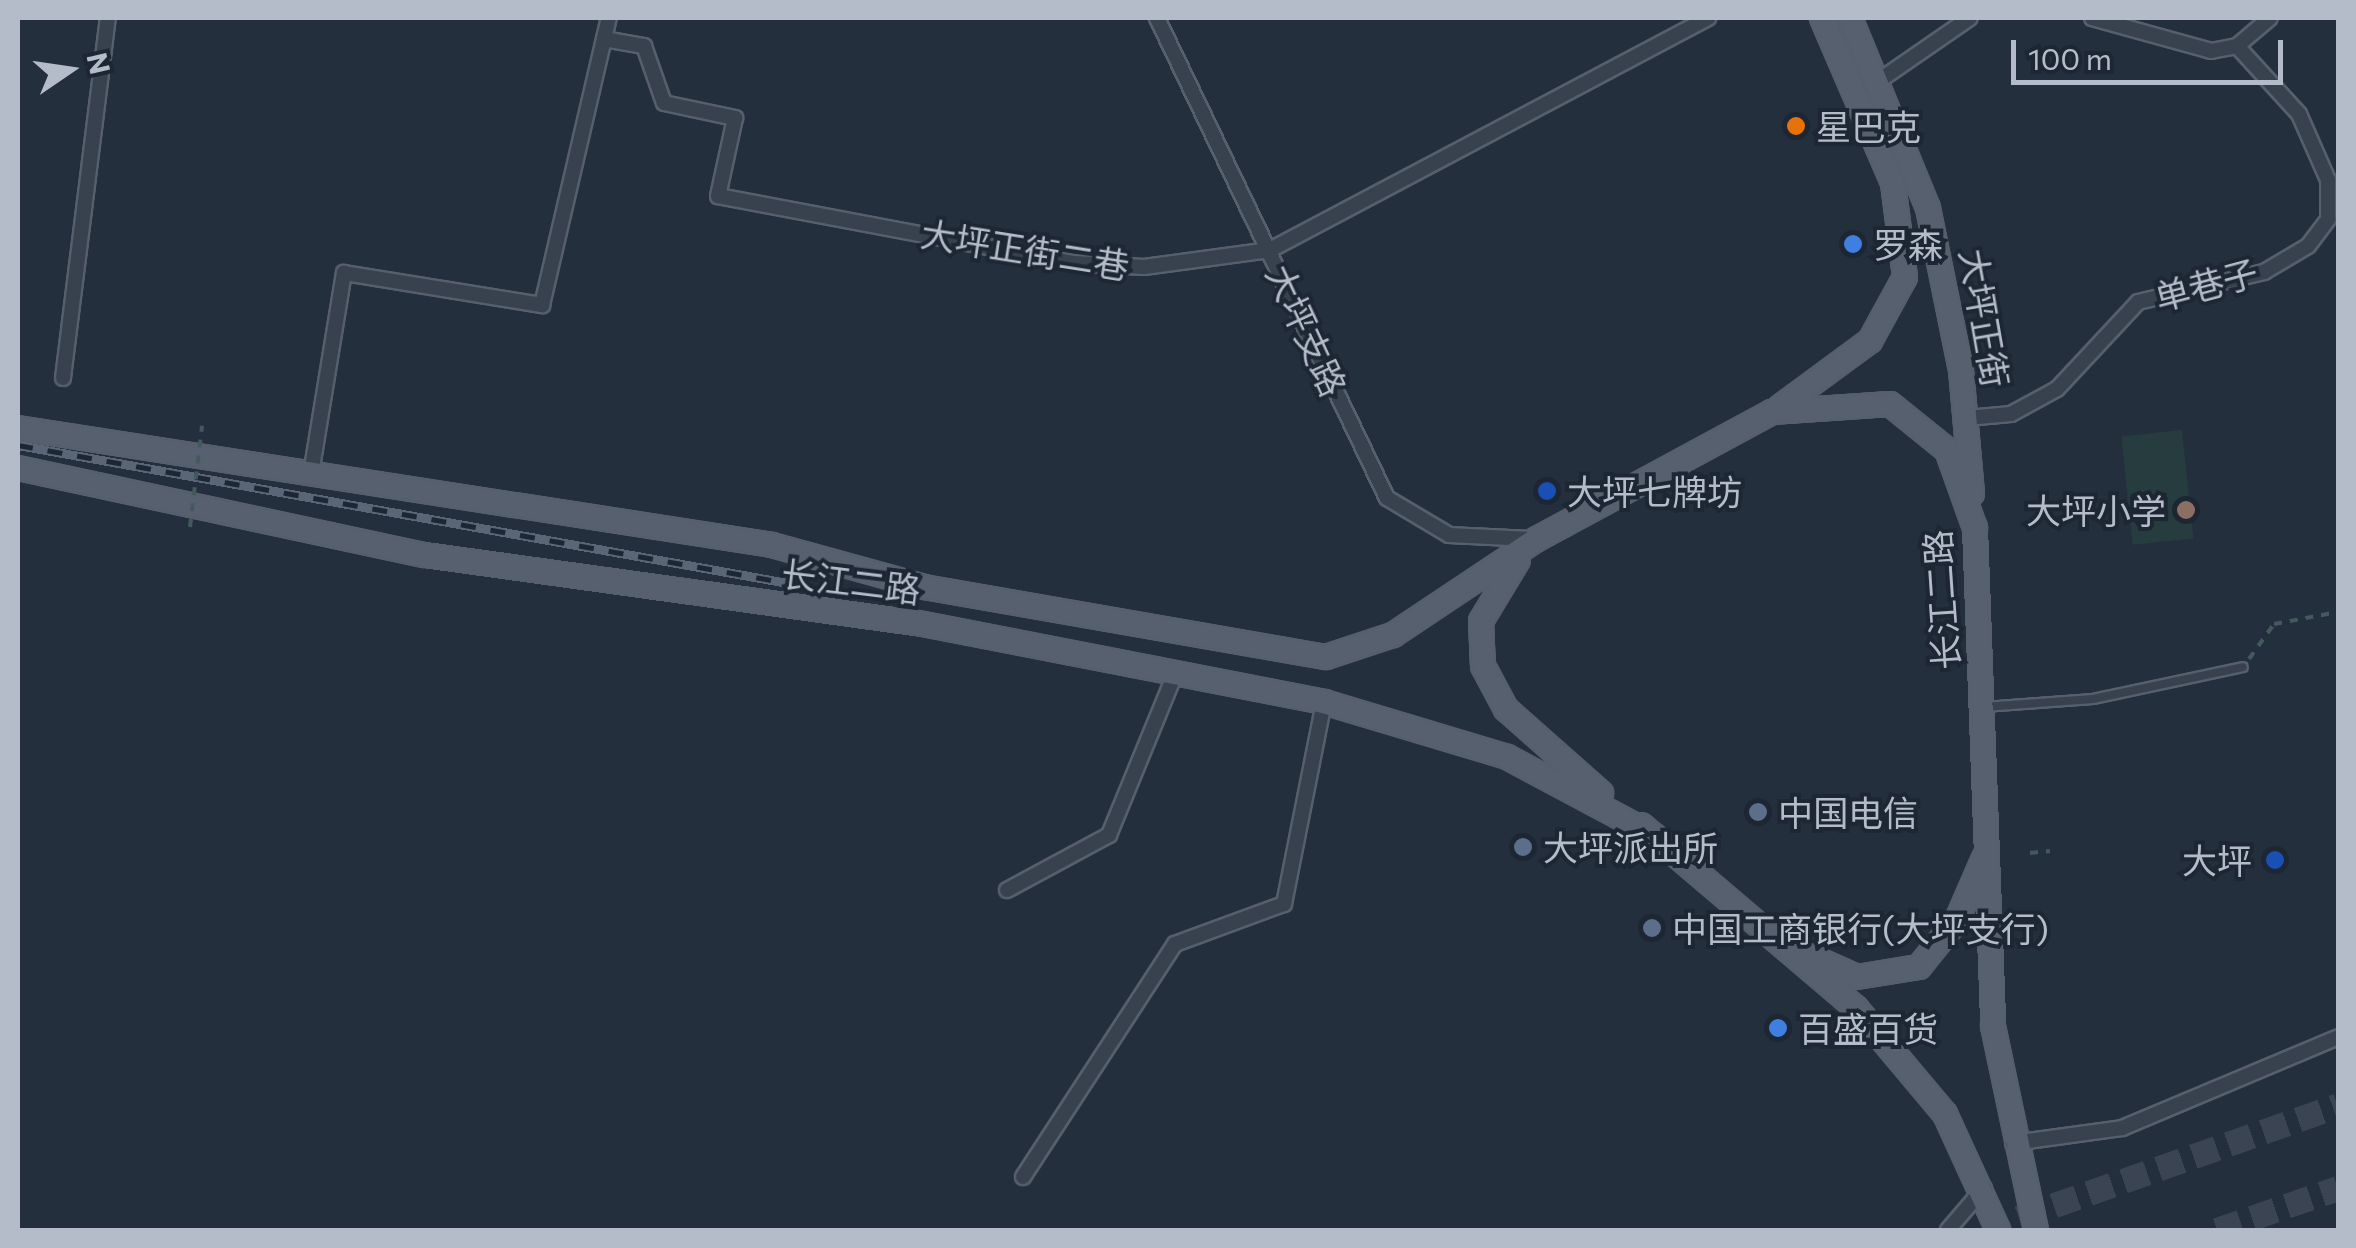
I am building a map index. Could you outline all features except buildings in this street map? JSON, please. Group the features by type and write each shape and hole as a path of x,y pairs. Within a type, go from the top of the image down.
{"main road":[{"name":"大坪正街","path":"1772,412 1870,341 1905,277 1893,182 1822,18"},
{"name":"大坪正街","path":"1850,18 1880,80 1928,208 1967,418 1975,528"},
{"name":"长江二路","path":"18,428 772,545 924,587 1326,657 1392,635 1537,539 1772,412 1864,400 1913,415 1947,450 1975,528 1993,1026 2012,1144 2036,1230"},
{"name":"长江二路","path":"18,468 425,555 918,623 1324,702 1507,757 1653,835"},
{"name":"长江二路","path":"1537,539 1487,604 1483,666 1529,734 1798,951 1945,1114 1985,1188 1998,1230"},
{"name":"长江二路","path":"1798,951 1857,976 1919,966 1958,920 1988,850"}],"street":[{"path":"64,378 108,18"},
{"path":"310,474 344,273 542,305 608,18"},
{"name":"大坪支路","path":"1157,18 1388,498 1449,535 1537,539"},
{"name":"大坪正街二巷","path":"604,39 644,46 664,103 735,118 718,196 1074,263 1144,267 1270,250 1708,18"},
{"path":"1880,80 1970,18"},
{"path":"2092,18 2211,51 2237,46 2270,18"},
{"name":"单巷子","path":"1967,418 2010,414 2058,389 2138,302 2264,272 2308,246 2328,220 2328,180 2299,114 2237,46"},
{"path":"1007,890 1110,835 1176,672"},
{"path":"1022,1177 1175,944 1284,904 1324,702"},
{"path":"2012,1144 2122,1128 2309,1043 2338,1036"},
{"path":"1948,1230 1985,1188"}],"lane":[{"path":"1984,707 2093,699 2244,666"}],"path":[{"path":"190,526 202,426"},
{"path":"2244,666 2274,624 2338,612"},
{"path":"2030,853 2050,851"}],"green space":[{"path":"2182,430 2193,538 2133,545 2121,436"}],"tunnel":[{"path":"1984,1230 2338,1105"},
{"path":"2217,1230 2338,1188"}],"railway":[{"path":"18,445 805,586"}],"place":[{"name":"星巴克","path":"1796,126"},
{"name":"罗森","path":"1853,244"},
{"name":"大坪七牌坊","path":"1547,491"},
{"name":"大坪小学","path":"2186,510"},
{"name":"中国电信","path":"1758,812"},
{"name":"大坪派出所","path":"1523,847"},
{"name":"大坪","path":"2275,860"},
{"name":"中国工商银行(大坪支行)","path":"1652,928"},
{"name":"百盛百货","path":"1778,1028"}]}
